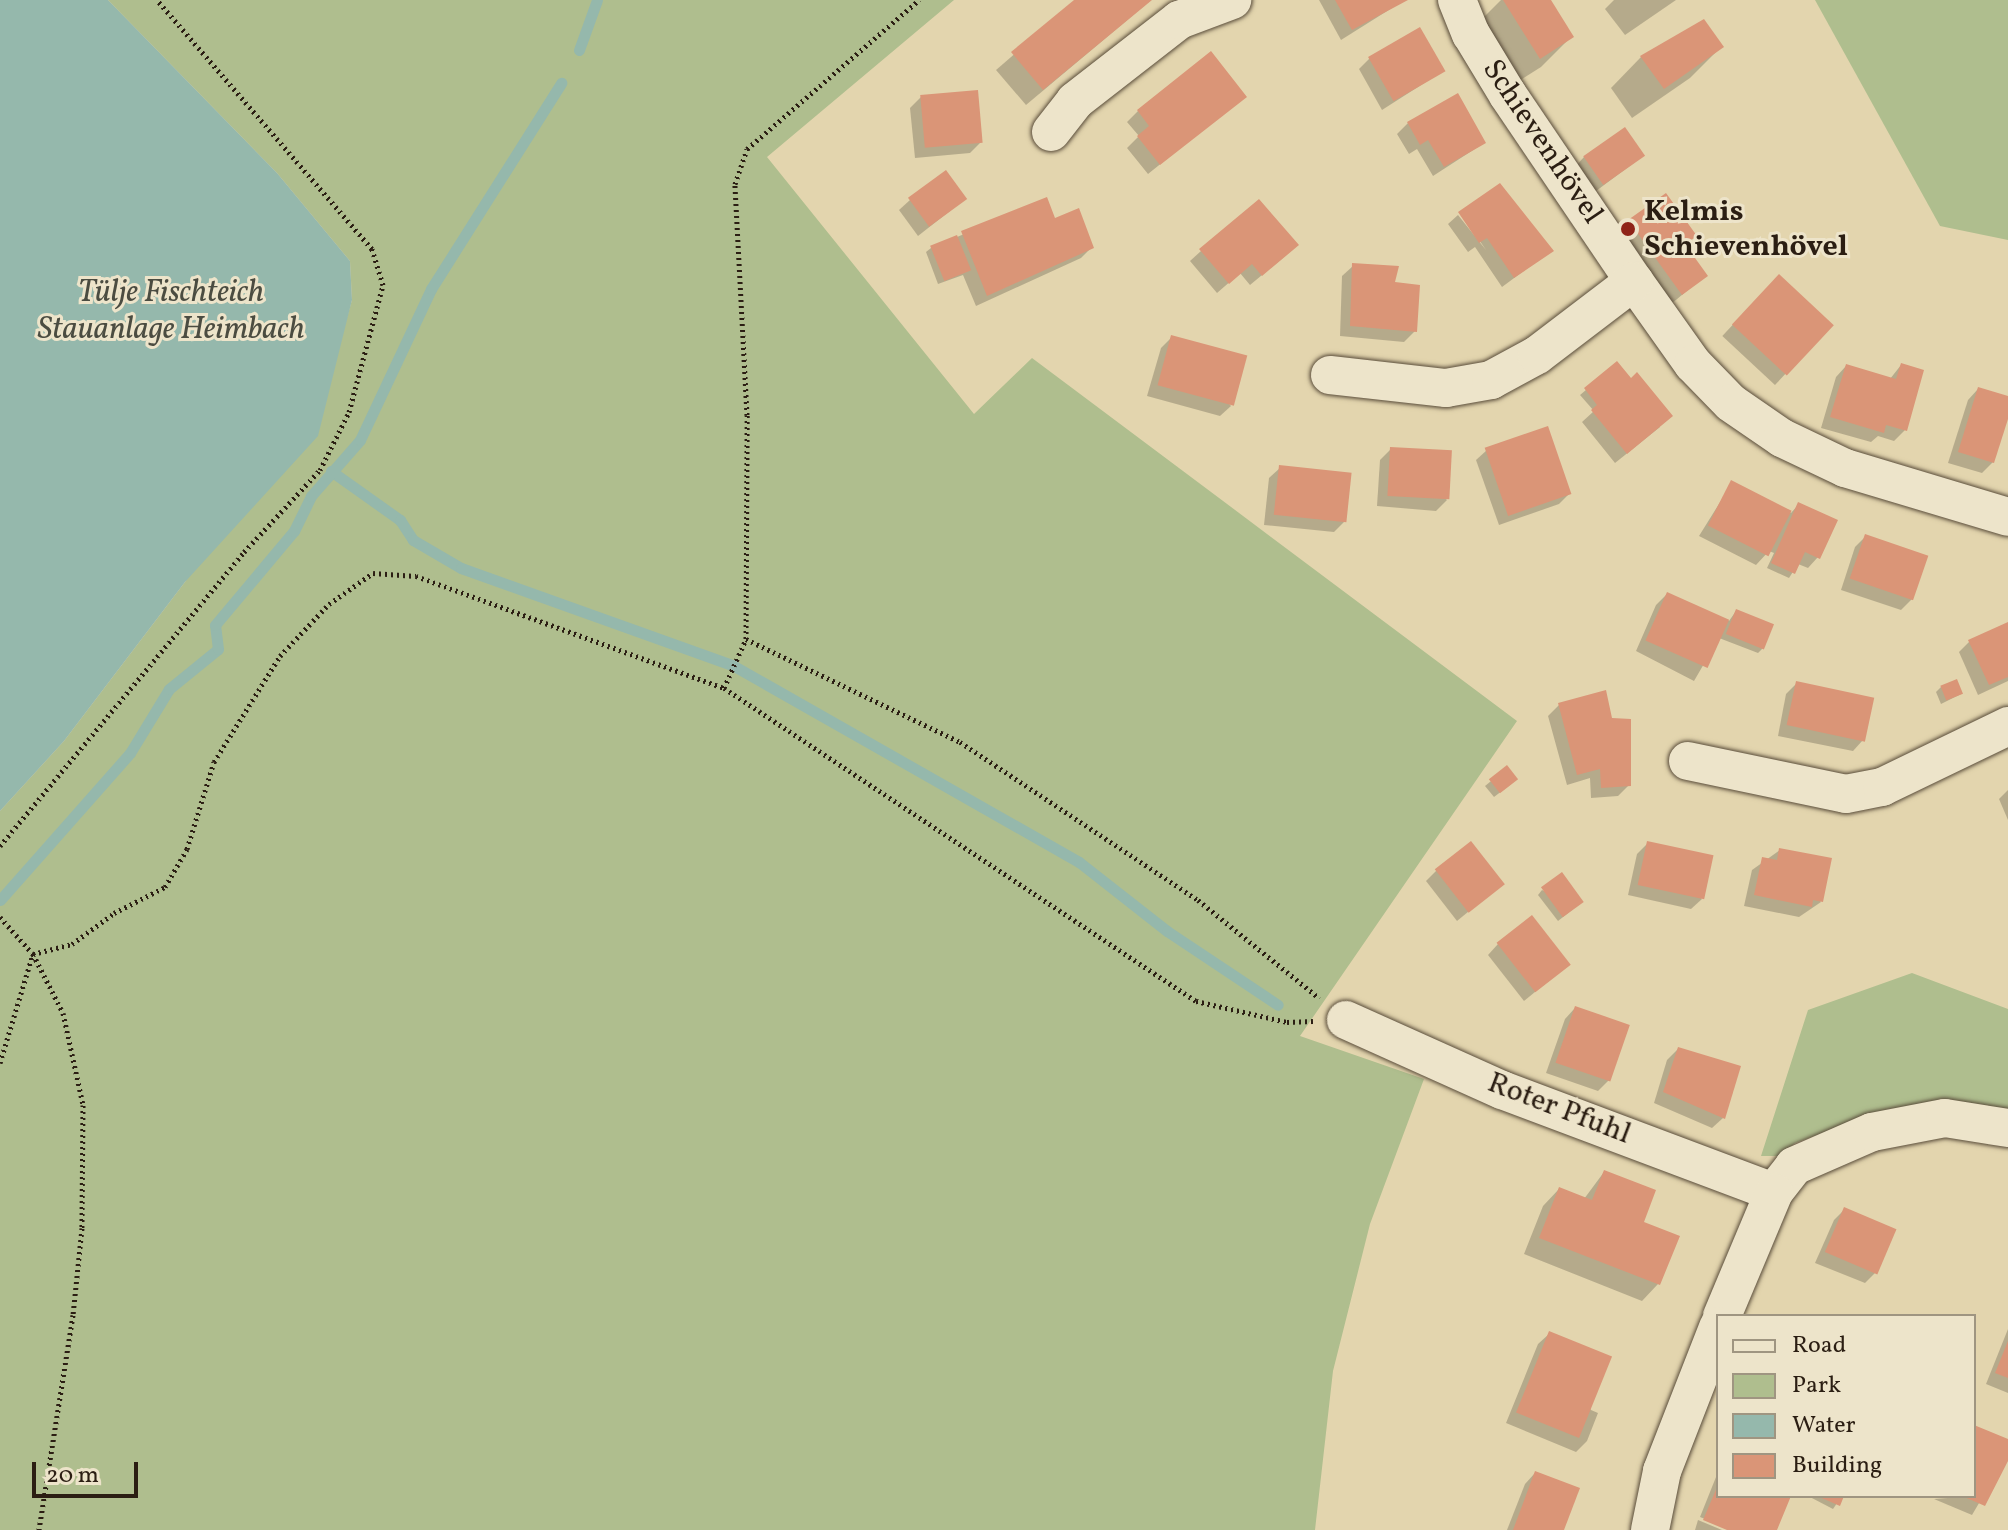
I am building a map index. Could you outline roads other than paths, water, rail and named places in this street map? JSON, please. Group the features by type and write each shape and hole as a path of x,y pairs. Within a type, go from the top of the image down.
{"street":[{"path":"1051,132 1075,101 1179,20 1232,0"},
{"name":"Schievenhövel","path":"1457,0 1471,34 1508,95 1634,281 1693,364 1731,403 1782,438 1845,468 2008,517"},
{"path":"1330,375 1446,388 1491,380 1537,355 1634,281"},
{"path":"1688,761 1846,794 1882,787 2008,726"},
{"name":"Roter Pfuhl","path":"1346,1020 1502,1090 1774,1192"},
{"path":"1723,1314 1774,1192 1794,1166 1872,1132 1945,1118 2008,1128"},
{"path":"1650,1530 1662,1471 1716,1332"}],"water":[{"name":"Tülje Fischteich Stauanlage Heimbach","path":"0,0 108,0 277,173 350,261 352,300 318,436 185,582 64,741 0,811"}],"waterway":[{"path":"579,50 597,0"},
{"path":"0,900 130,753 169,689 218,649 215,625 294,531 311,496 360,440 431,289 561,83"},
{"path":"331,471 400,520 413,540 461,568 734,666 1079,862 1167,931 1278,1005"}],"place":[{"name":"Kelmis Schievenhövel","path":"1628,229"}]}
